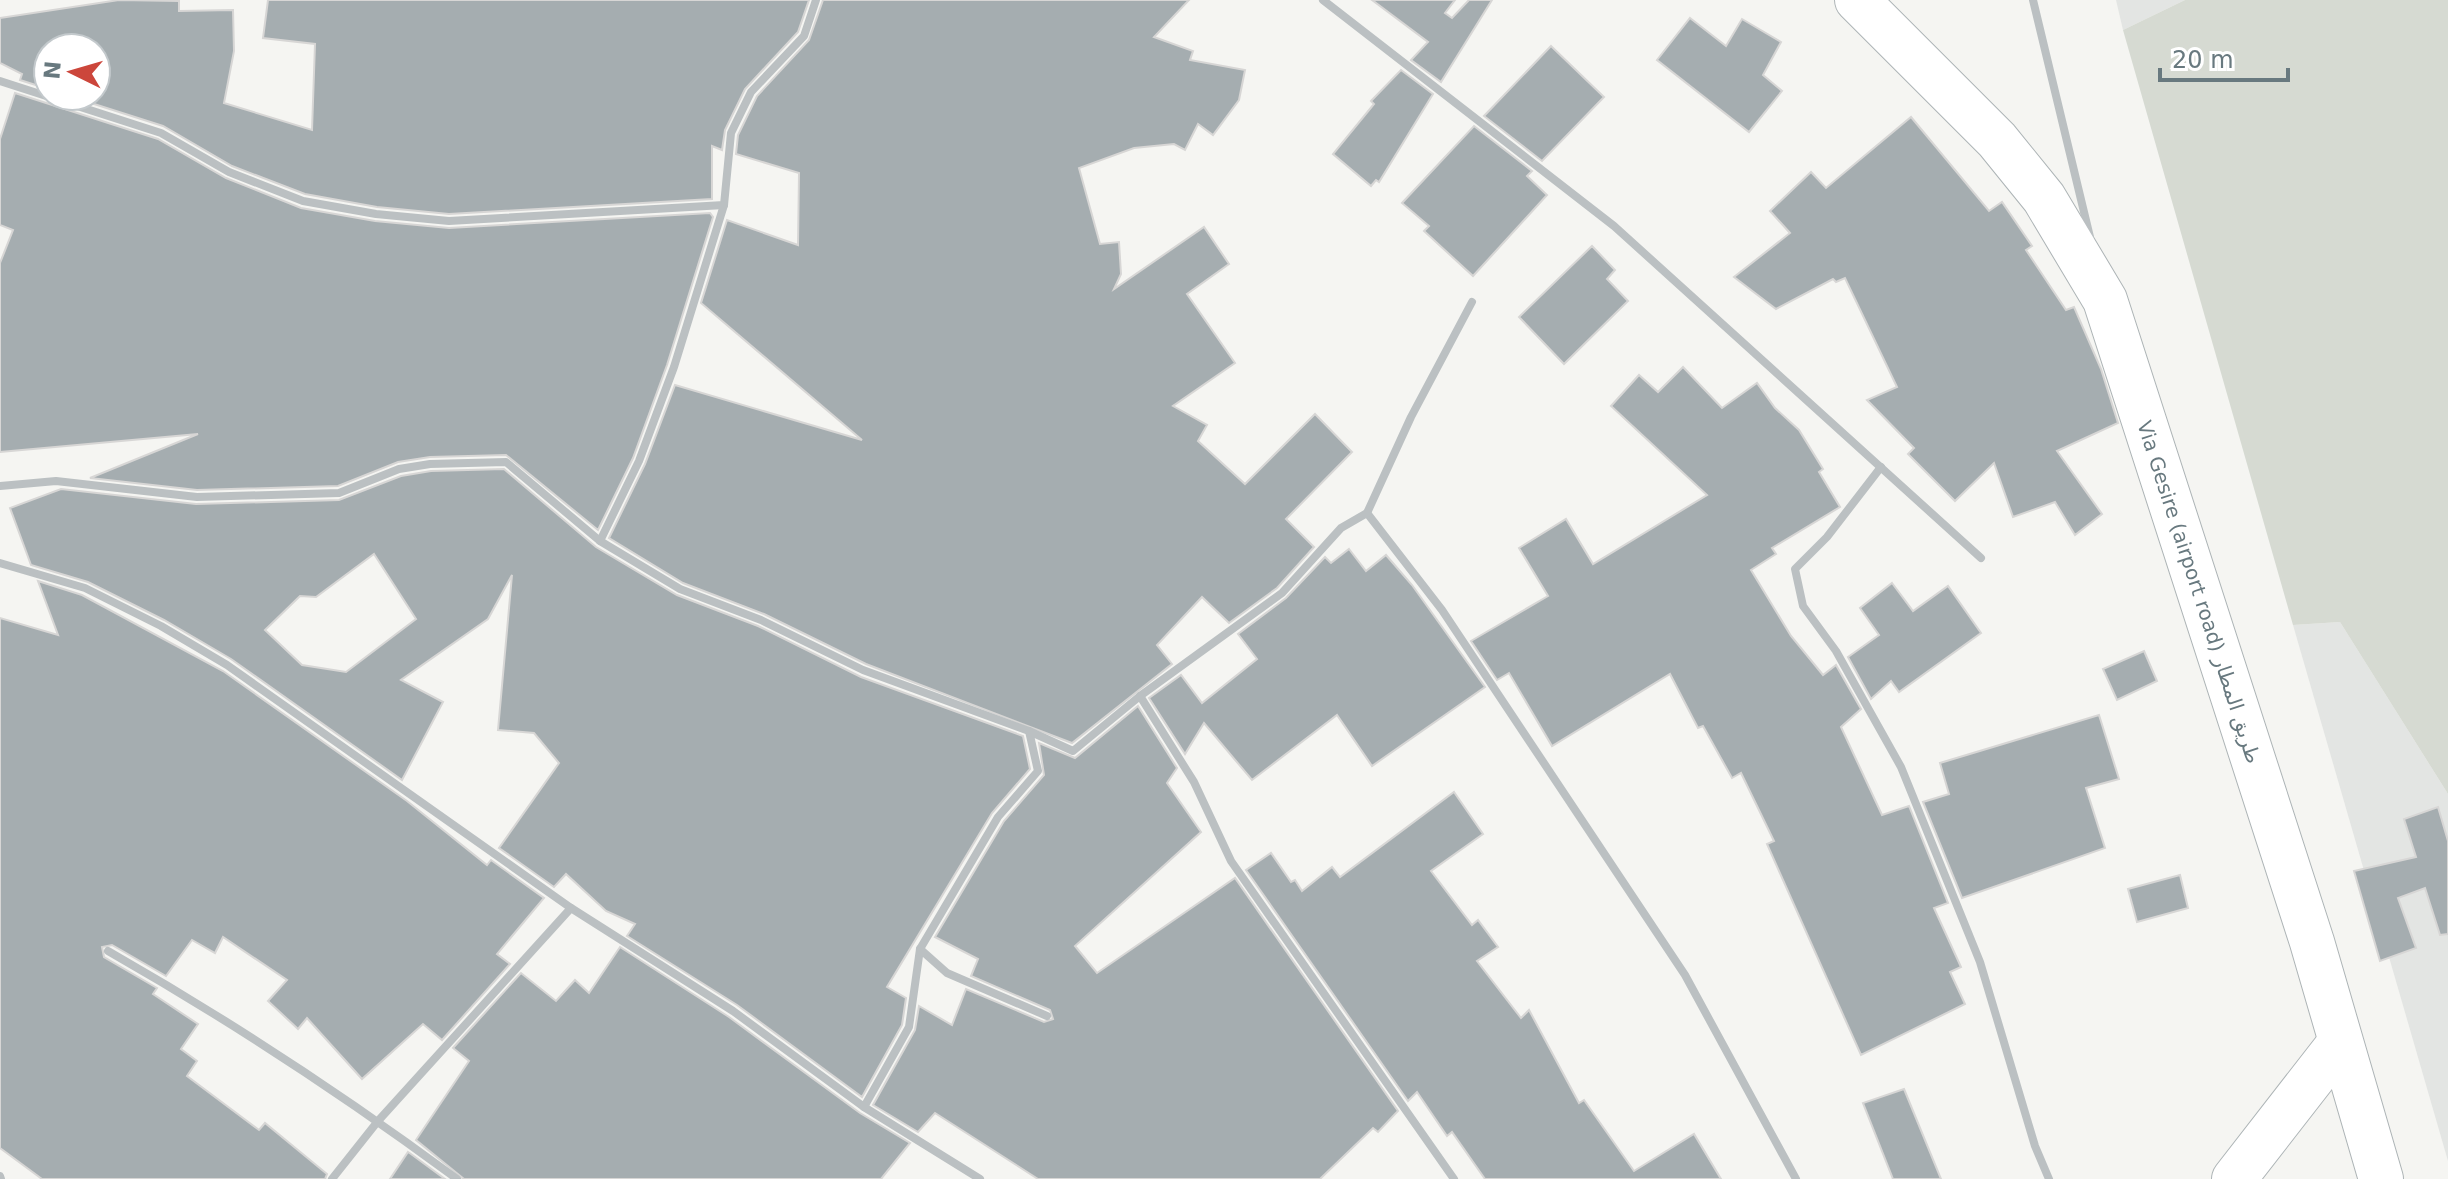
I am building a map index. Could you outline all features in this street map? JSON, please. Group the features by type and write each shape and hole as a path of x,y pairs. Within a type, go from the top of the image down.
{"main road":[{"name":"Via Gesire (airport road) طريق المطار","path":"1857,0 2016,163 2044,198 2101,285 2312,942 2339,1044 2381,1179"},
{"path":"2234,1179 2339,1044"}],"street":[{"path":"600,541 639,461 659,407 724,205 731,133 751,92 804,36 816,0"},
{"path":"1323,0 1614,226 1981,558"},
{"path":"2033,0 2094,255"},
{"path":"0,81 161,133 229,172 303,201 376,214 449,221 724,205"},
{"path":"0,486 56,481 197,497 323,494 339,493 399,469 430,464 506,462 600,541 680,589 761,620 863,670 1029,731 1073,751 1140,696 1282,593 1341,528 1367,513 1411,417 1472,302"},
{"path":"1881,467 1827,537 1795,569 1803,606 1836,651 1901,767 1980,962 2035,1146 2049,1179"},
{"path":"1367,513 1442,610 1685,975 1796,1179"},
{"path":"0,563 85,588 161,626 227,665 571,908 733,1011 864,1107 980,1179"},
{"path":"1140,696 1194,782 1231,861 1454,1179"},
{"path":"864,1107 909,1027 920,949 998,817 1038,771 1029,731"},
{"path":"332,1179 378,1121 571,908"},
{"path":"920,949 947,973 1047,1016"},
{"path":"108,951 194,1000 378,1121 457,1179"}],"shaded area":[{"path":"2116,0 2185,0 2123,30"},
{"path":"2185,0 2448,0 2448,794 2340,622 2293,625 2123,30"},
{"path":"2340,622 2448,794 2448,1161 2293,625"}],"building":[{"path":"119,0 179,1 179,11 233,10 234,51 224,103 312,130 315,44 263,38 268,0 809,0 798,32 745,89 725,130 722,150 712,146 712,199 449,214 377,207 305,194 232,166 163,126 112,110 112,32 32,32 32,84 20,80 22,74 0,63 0,18"},
{"path":"823,0 1189,0 1154,37 1193,51 1190,60 1245,70 1239,100 1213,135 1198,124 1185,150 1174,144 1134,148 1079,168 1100,244 1119,242 1121,274 1114,289 1204,227 1229,264 1187,294 1235,363 1173,406 1207,425 1198,441 1245,484 1315,414 1352,452 1286,519 1314,547 1277,588 1229,623 1202,597 1157,645 1172,664 1072,743 866,664 764,614 683,583 609,538 645,464 675,385 862,440 701,303 727,220 798,245 799,173 736,154 738,135 757,96 809,40"},
{"path":"1372,0 1455,0 1445,13 1452,18 1469,0 1492,0 1441,82 1411,60 1428,42"},
{"path":"1690,18 1726,46 1742,19 1781,42 1763,75 1782,91 1749,132 1657,60"},
{"path":"1551,46 1604,97 1542,161 1484,116"},
{"path":"1401,70 1433,94 1379,182 1376,180 1371,186 1333,154 1374,104 1371,101"},
{"path":"15,93 32,98 32,112 74,112 158,139 226,178 301,208 375,221 449,228 710,213 713,217 667,365 633,458 598,530 506,455 430,457 398,462 338,486 197,490 90,478 198,434 0,452 0,263 13,230 0,225 0,139"},
{"path":"1911,117 1989,211 2002,202 2032,246 2026,250 2066,310 2074,307 2101,369 2118,423 2057,451 2102,514 2075,535 2055,502 2013,517 1994,463 1955,501 1908,454 1914,448 1867,400 1897,387 1845,278 1836,282 1833,279 1776,309 1734,277 1790,233 1770,211 1811,172 1826,188"},
{"path":"1474,126 1532,171 1527,176 1547,195 1473,276 1424,231 1429,226 1402,203"},
{"path":"1592,246 1615,270 1607,279 1628,301 1564,364 1519,317"},
{"path":"1683,367 1722,408 1757,383 1775,408 1799,430 1823,469 1819,472 1840,507 1772,548 1776,554 1751,570 1791,636 1823,675 1836,665 1861,709 1841,727 1882,815 1909,806 1948,903 1934,908 1961,967 1950,972 1965,1004 1861,1055 1767,844 1774,841 1741,773 1732,778 1703,726 1698,728 1670,674 1552,746 1509,673 1497,680 1471,641 1548,596 1519,548 1566,519 1593,564 1707,495 1611,406 1639,375 1658,392"},
{"path":"504,469 596,547 677,595 758,626 861,677 1023,736 1030,769 992,813 887,987 906,998 902,1025 862,1097 737,1005 627,936 635,924 606,911 566,874 554,887 499,848 559,763 534,733 498,730 512,575 488,619 401,680 443,702 402,780 231,659 164,620 88,582 31,565 10,508 61,489 196,504 339,500 401,476 431,471","holes":["374,554 416,619 346,672 302,665 265,630 300,596 316,597"]},
{"path":"1349,549 1366,571 1386,555 1412,585 1485,687 1372,766 1337,715 1252,780 1204,723 1185,754 1149,698 1181,675 1202,703 1257,659 1238,634 1286,598 1325,557 1331,563"},
{"path":"38,581 82,595 223,671 407,801 487,865 491,860 544,898 497,954 510,964 442,1040 423,1024 362,1079 307,1018 298,1029 268,1001 287,980 223,937 215,953 192,940 166,976 112,945 102,947 104,957 157,988 153,994 198,1024 181,1049 197,1061 187,1076 259,1130 265,1123 327,1174 325,1179 42,1179 0,1148 0,618 58,635"},
{"path":"1892,583 1913,611 1948,586 1981,633 1899,692 1891,681 1871,699 1848,657 1879,635 1860,608"},
{"path":"2144,651 2157,681 2117,700 2103,669"},
{"path":"1138,706 1177,768 1167,783 1201,832 1075,946 1097,973 1235,878 1398,1111 1378,1132 1373,1128 1320,1179 1038,1179 935,1113 918,1132 873,1105 915,1030 919,1006 952,1025 966,989 1044,1022 1053,1019 1050,1010 971,976 978,959 935,937 1004,821 1044,775 1039,743 1075,758"},
{"path":"2099,715 2119,779 2086,788 2105,848 1962,898 1923,802 1949,794 1940,763"},
{"path":"1454,792 1483,834 1431,871 1472,925 1478,920 1498,947 1477,961 1521,1018 1529,1010 1579,1103 1584,1100 1634,1171 1694,1134 1721,1179 1485,1179 1452,1132 1447,1136 1417,1092 1408,1101 1246,870 1271,853 1291,882 1295,880 1302,891 1332,867 1340,877"},
{"path":"2438,807 2448,841 2448,934 2440,935 2425,888 2398,898 2416,948 2380,961 2354,871 2416,857 2404,819"},
{"path":"2180,875 2188,908 2137,922 2128,889"},
{"path":"620,947 729,1017 860,1113 910,1143 881,1179 464,1179 416,1140 469,1061 453,1048 521,973 556,1001 575,980 589,993"},
{"path":"1904,1089 1941,1179 1893,1179 1863,1103"},
{"path":"408,1152 411,1154 445,1179 390,1179"}]}
